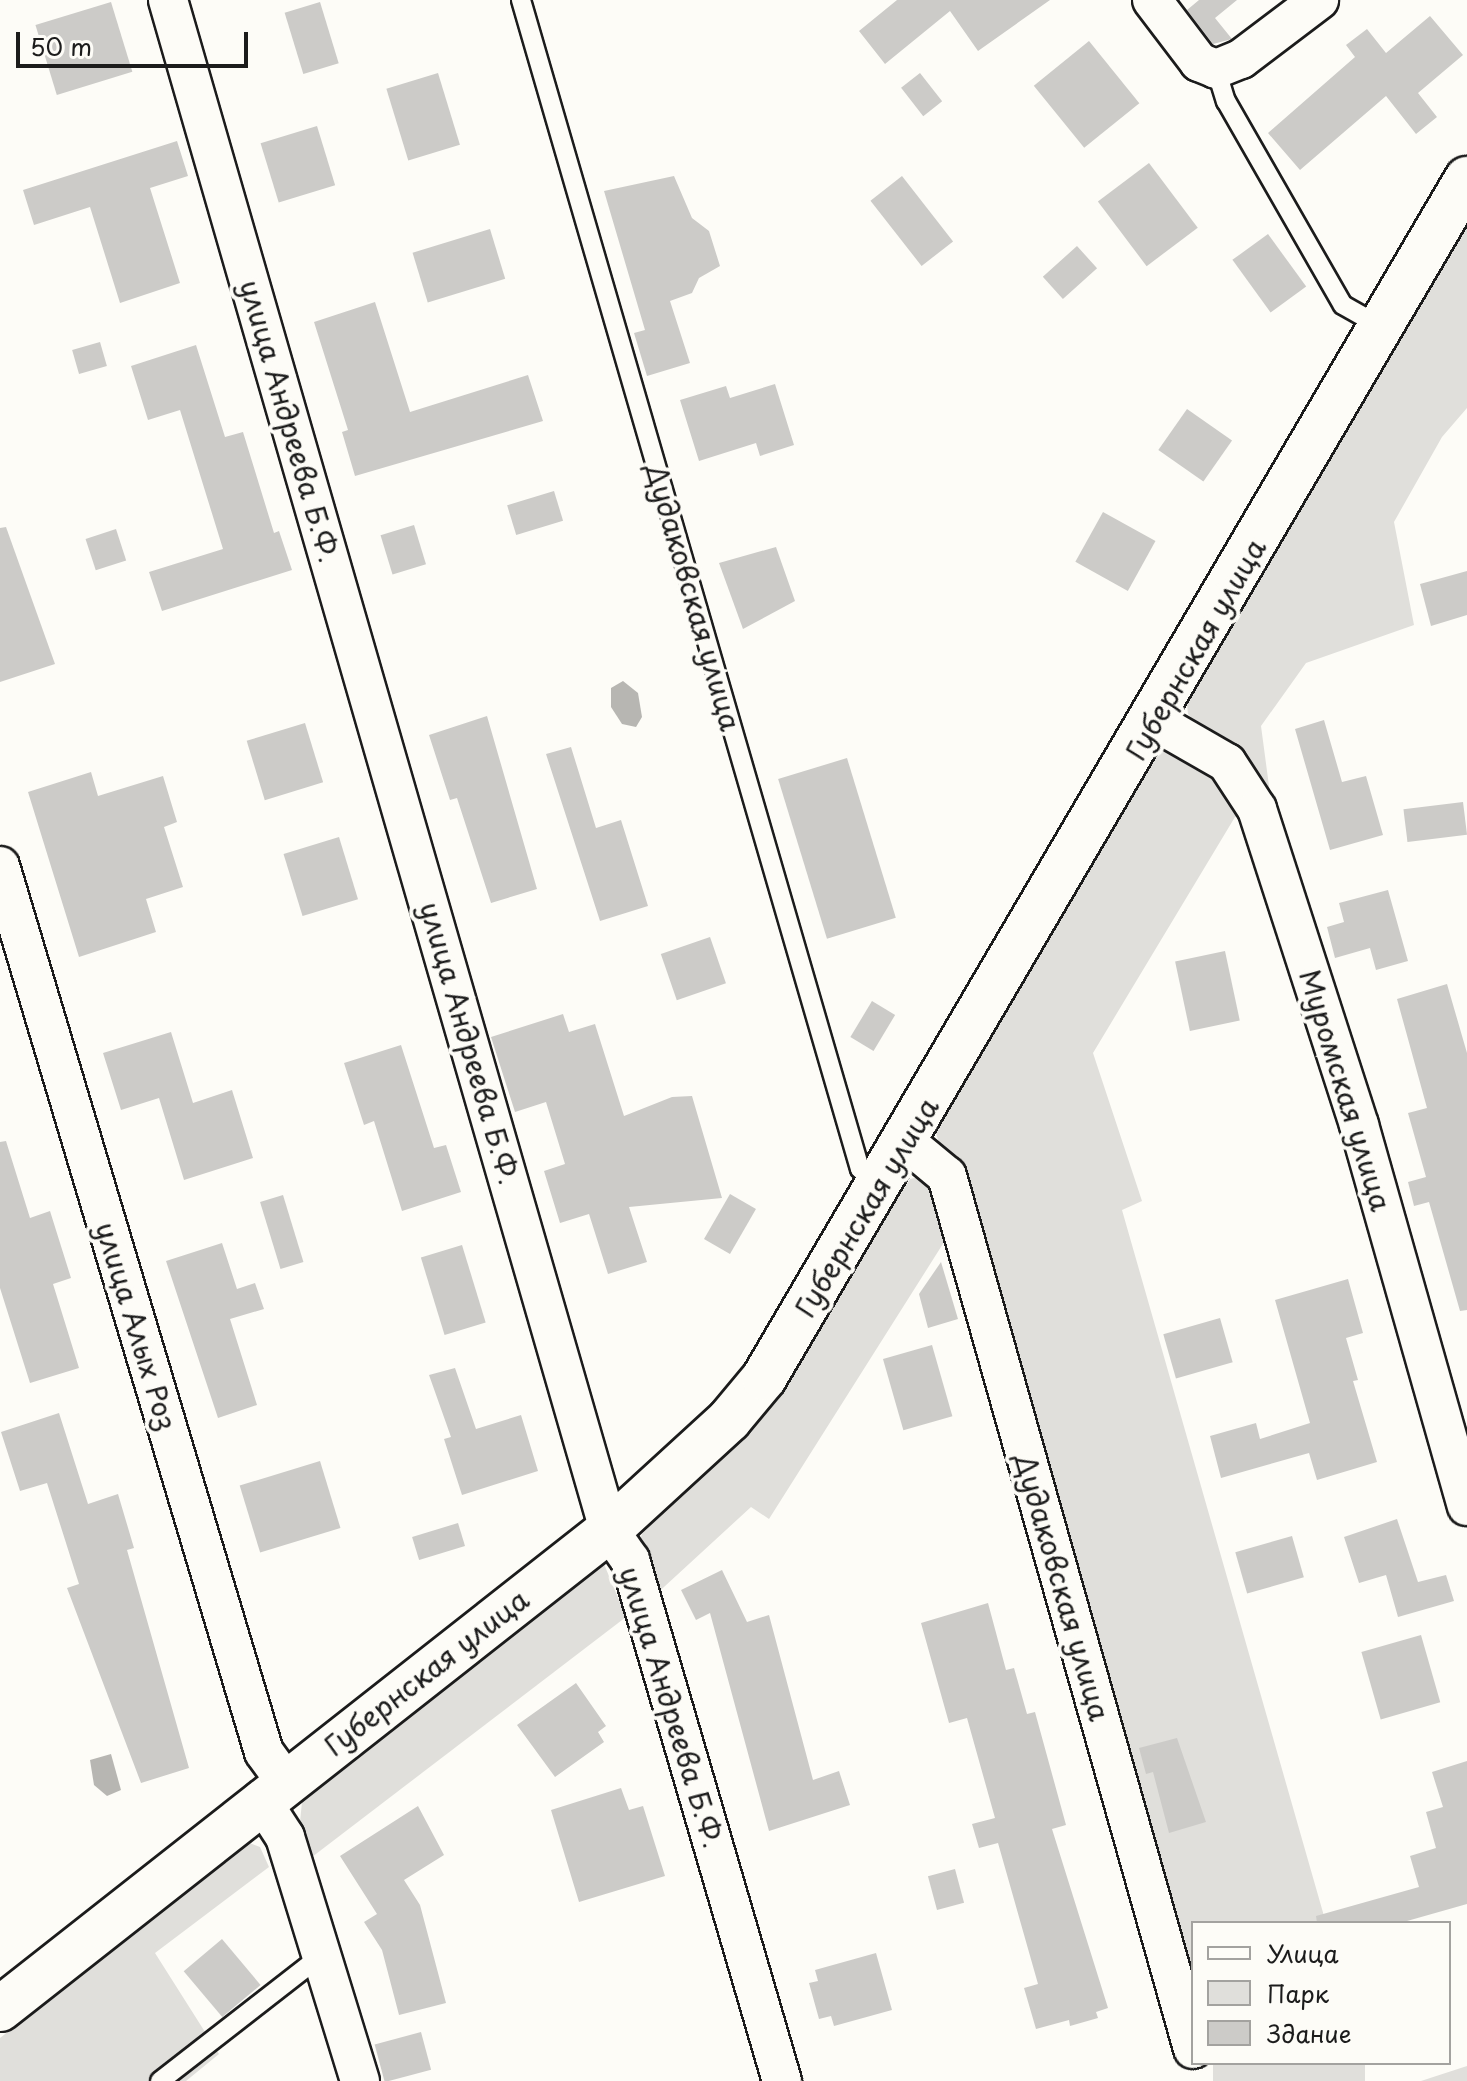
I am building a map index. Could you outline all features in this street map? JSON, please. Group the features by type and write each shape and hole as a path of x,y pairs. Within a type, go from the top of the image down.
{"street":[{"name":"улица Андреева Б.Ф.","path":"168,0 609,1530 630,1560 782,2081"},
{"path":"1152,0 1199,62 1216,69 1241,59 1319,0"},
{"name":"Губернская улица","path":"0,2009 273,1790 609,1530 729,1420 764,1378 882,1184 1154,721 1467,179"},
{"name":"Муромская улица","path":"1154,721 1227,763 1257,809 1359,1125 1467,1506"},
{"name":"улица Алых Роз","path":"0,866 264,1752 285,1837 360,2081"},
{"name":"Дудаковская улица","path":"906,1142 947,1176 1191,2042"}],"lane":[{"name":"Дудаковская улица","path":"521,0 860,1169 882,1184"},
{"path":"1216,69 1226,101 1343,305 1382,328"},
{"path":"160,2081 323,1954"}],"green space":[{"path":"1467,220 1467,408 1442,437 1394,522 1414,625 1306,663 1261,726 1271,801 1188,714 1186,696"},
{"path":"1168,747 1218,775 1246,817 1235,817 1093,1053 1142,1201 1122,1210 1325,1921 1191,1921 1191,1985 936,1133 1159,751"},
{"path":"920,1177 930,1182 946,1239 769,1519 751,1507 652,1598 638,1547 642,1534 745,1432 910,1179"},
{"path":"604,1564 626,1617 312,1857 300,1822 302,1802 592,1566"},
{"path":"247,1842 260,1847 269,1867 155,1953 219,2054 186,2081 0,2081 0,2038"},
{"path":"1213,2065 1365,2065 1365,2081 1213,2081"},
{"path":"1467,2066 1467,2081 1421,2081"}],"shaded area":[{"path":"623,681 638,693 642,717 636,727 622,724 611,707 611,688"},
{"path":"111,1754 121,1790 107,1796 94,1785 90,1760"}],"building":[{"path":"897,0 1050,0 978,51 950,11 885,64 859,31"},
{"path":"1199,0 1237,0 1215,18 1232,39 1213,44 1187,10"},
{"path":"111,2 132,72 57,95 35,25"},
{"path":"320,2 339,63 303,74 285,13"},
{"path":"1430,16 1463,55 1418,93 1437,117 1416,134 1386,96 1300,170 1268,133 1355,57 1346,45 1367,29 1386,53"},
{"path":"1089,41 1139,103 1084,148 1034,86"},
{"path":"438,73 460,145 408,161 386,89"},
{"path":"920,73 942,101 923,116 901,88"},
{"path":"317,126 335,185 279,203 261,143"},
{"path":"177,141 188,176 150,188 180,283 120,303 90,207 34,225 23,190"},
{"path":"1149,163 1198,228 1147,266 1098,202"},
{"path":"674,176 692,218 709,231 720,266 699,278 692,293 670,301 690,363 647,376 634,333 645,330 604,191"},
{"path":"902,176 953,241 922,266 870,201"},
{"path":"490,229 505,279 428,302 413,253"},
{"path":"1268,234 1306,287 1271,312 1232,260"},
{"path":"1077,246 1097,268 1063,299 1043,277"},
{"path":"375,302 410,412 528,375 543,421 355,476 342,432 348,430 314,322"},
{"path":"100,342 107,366 79,374 72,350"},
{"path":"196,345 225,437 243,432 274,533 279,531 292,570 162,611 149,572 223,549 180,410 148,420 131,366"},
{"path":"775,384 794,445 760,456 756,443 699,461 680,400 726,386 730,398"},
{"path":"1187,409 1232,441 1203,482 1158,450"},
{"path":"554,491 563,521 516,535 507,505"},
{"path":"1103,512 1155,541 1128,591 1075,562"},
{"path":"414,525 426,564 393,574 381,535"},
{"path":"6,527 55,664 0,682 0,528"},
{"path":"116,529 126,560 96,570 86,539"},
{"path":"776,547 795,601 743,629 719,563"},
{"path":"1467,571 1467,615 1431,626 1420,584"},
{"path":"487,716 537,889 491,903 457,798 450,800 429,735"},
{"path":"1324,720 1342,782 1366,776 1383,835 1330,850 1295,729"},
{"path":"305,723 323,782 265,800 247,741"},
{"path":"571,747 596,828 621,820 648,906 600,921 546,754"},
{"path":"847,758 896,918 827,939 778,779"},
{"path":"91,772 98,796 163,776 177,822 164,827 183,887 146,899 156,932 79,957 28,792"},
{"path":"1463,802 1467,835 1407,842 1403,809"},
{"path":"339,837 358,899 303,916 284,854"},
{"path":"1388,890 1408,961 1376,970 1370,948 1335,958 1327,927 1344,922 1339,903"},
{"path":"710,937 726,983 677,1000 661,954"},
{"path":"1225,951 1240,1020 1190,1031 1175,962"},
{"path":"1447,984 1467,1053 1467,1310 1460,1311 1429,1202 1414,1206 1408,1182 1426,1177 1408,1113 1427,1108 1397,999"},
{"path":"872,1001 895,1015 874,1051 850,1037"},
{"path":"563,1014 569,1032 595,1024 624,1116 672,1097 692,1096 722,1198 629,1207 647,1262 608,1274 589,1214 560,1223 544,1171 565,1164 546,1102 515,1112 491,1037"},
{"path":"171,1032 193,1103 232,1090 253,1158 184,1180 159,1098 121,1110 103,1053"},
{"path":"401,1045 434,1148 446,1145 461,1192 402,1211 374,1121 364,1125 344,1063"},
{"path":"6,1141 30,1218 50,1211 71,1278 53,1284 79,1368 30,1383 0,1288 0,1142"},
{"path":"730,1194 756,1209 730,1254 704,1239"},
{"path":"283,1195 303,1262 281,1269 260,1202"},
{"path":"222,1243 237,1289 255,1283 264,1309 230,1319 257,1405 218,1418 166,1261"},
{"path":"462,1245 486,1322 445,1335 421,1258"},
{"path":"941,1262 958,1319 928,1328 919,1294"},
{"path":"1348,1279 1363,1333 1346,1338 1358,1380 1353,1381 1377,1462 1317,1480 1309,1453 1221,1478 1210,1436 1256,1423 1260,1439 1310,1423 1275,1300"},
{"path":"1220,1318 1233,1362 1176,1378 1163,1334"},
{"path":"932,1345 952,1416 903,1430 883,1359"},
{"path":"455,1368 476,1429 521,1415 538,1471 462,1495 444,1439 451,1437 429,1375"},
{"path":"59,1413 88,1504 118,1494 134,1548 127,1550 189,1768 141,1783 67,1588 79,1584 47,1483 20,1491 1,1432"},
{"path":"320,1461 340,1528 260,1553 240,1486"},
{"path":"1397,1519 1418,1582 1446,1575 1454,1601 1398,1617 1386,1575 1359,1583 1344,1537"},
{"path":"458,1523 465,1546 419,1560 412,1537"},
{"path":"1292,1536 1304,1577 1247,1594 1235,1552"},
{"path":"722,1570 747,1622 769,1615 813,1780 839,1771 850,1805 769,1831 710,1613 696,1620 681,1590"},
{"path":"988,1603 1006,1670 1014,1668 1027,1714 1035,1712 1066,1825 1052,1829 1108,2008 1096,2012 1098,2018 1070,2026 1069,2020 1036,2029 1024,1988 1038,1984 998,1843 979,1848 972,1824 995,1818 967,1718 949,1723 921,1623"},
{"path":"1421,1635 1440,1702 1381,1719 1361,1652"},
{"path":"576,1683 606,1726 598,1732 604,1742 555,1777 517,1725"},
{"path":"1177,1738 1206,1822 1169,1833 1153,1772 1146,1774 1139,1748"},
{"path":"1467,1761 1467,1904 1407,1921 1317,1921 1316,1916 1419,1887 1410,1856 1436,1848 1426,1812 1443,1807 1432,1772"},
{"path":"621,1788 629,1810 643,1806 665,1876 579,1902 551,1810"},
{"path":"418,1806 444,1855 404,1880 420,1905 446,2003 399,2015 382,1950 364,1922 377,1914 340,1856"},
{"path":"955,1869 964,1903 937,1910 928,1876"},
{"path":"222,1939 261,1985 222,2017 184,1971"},
{"path":"876,1953 892,2010 834,2026 831,2016 819,2019 809,1983 818,1981 815,1970"},
{"path":"421,2032 431,2070 384,2081 375,2044"}]}
